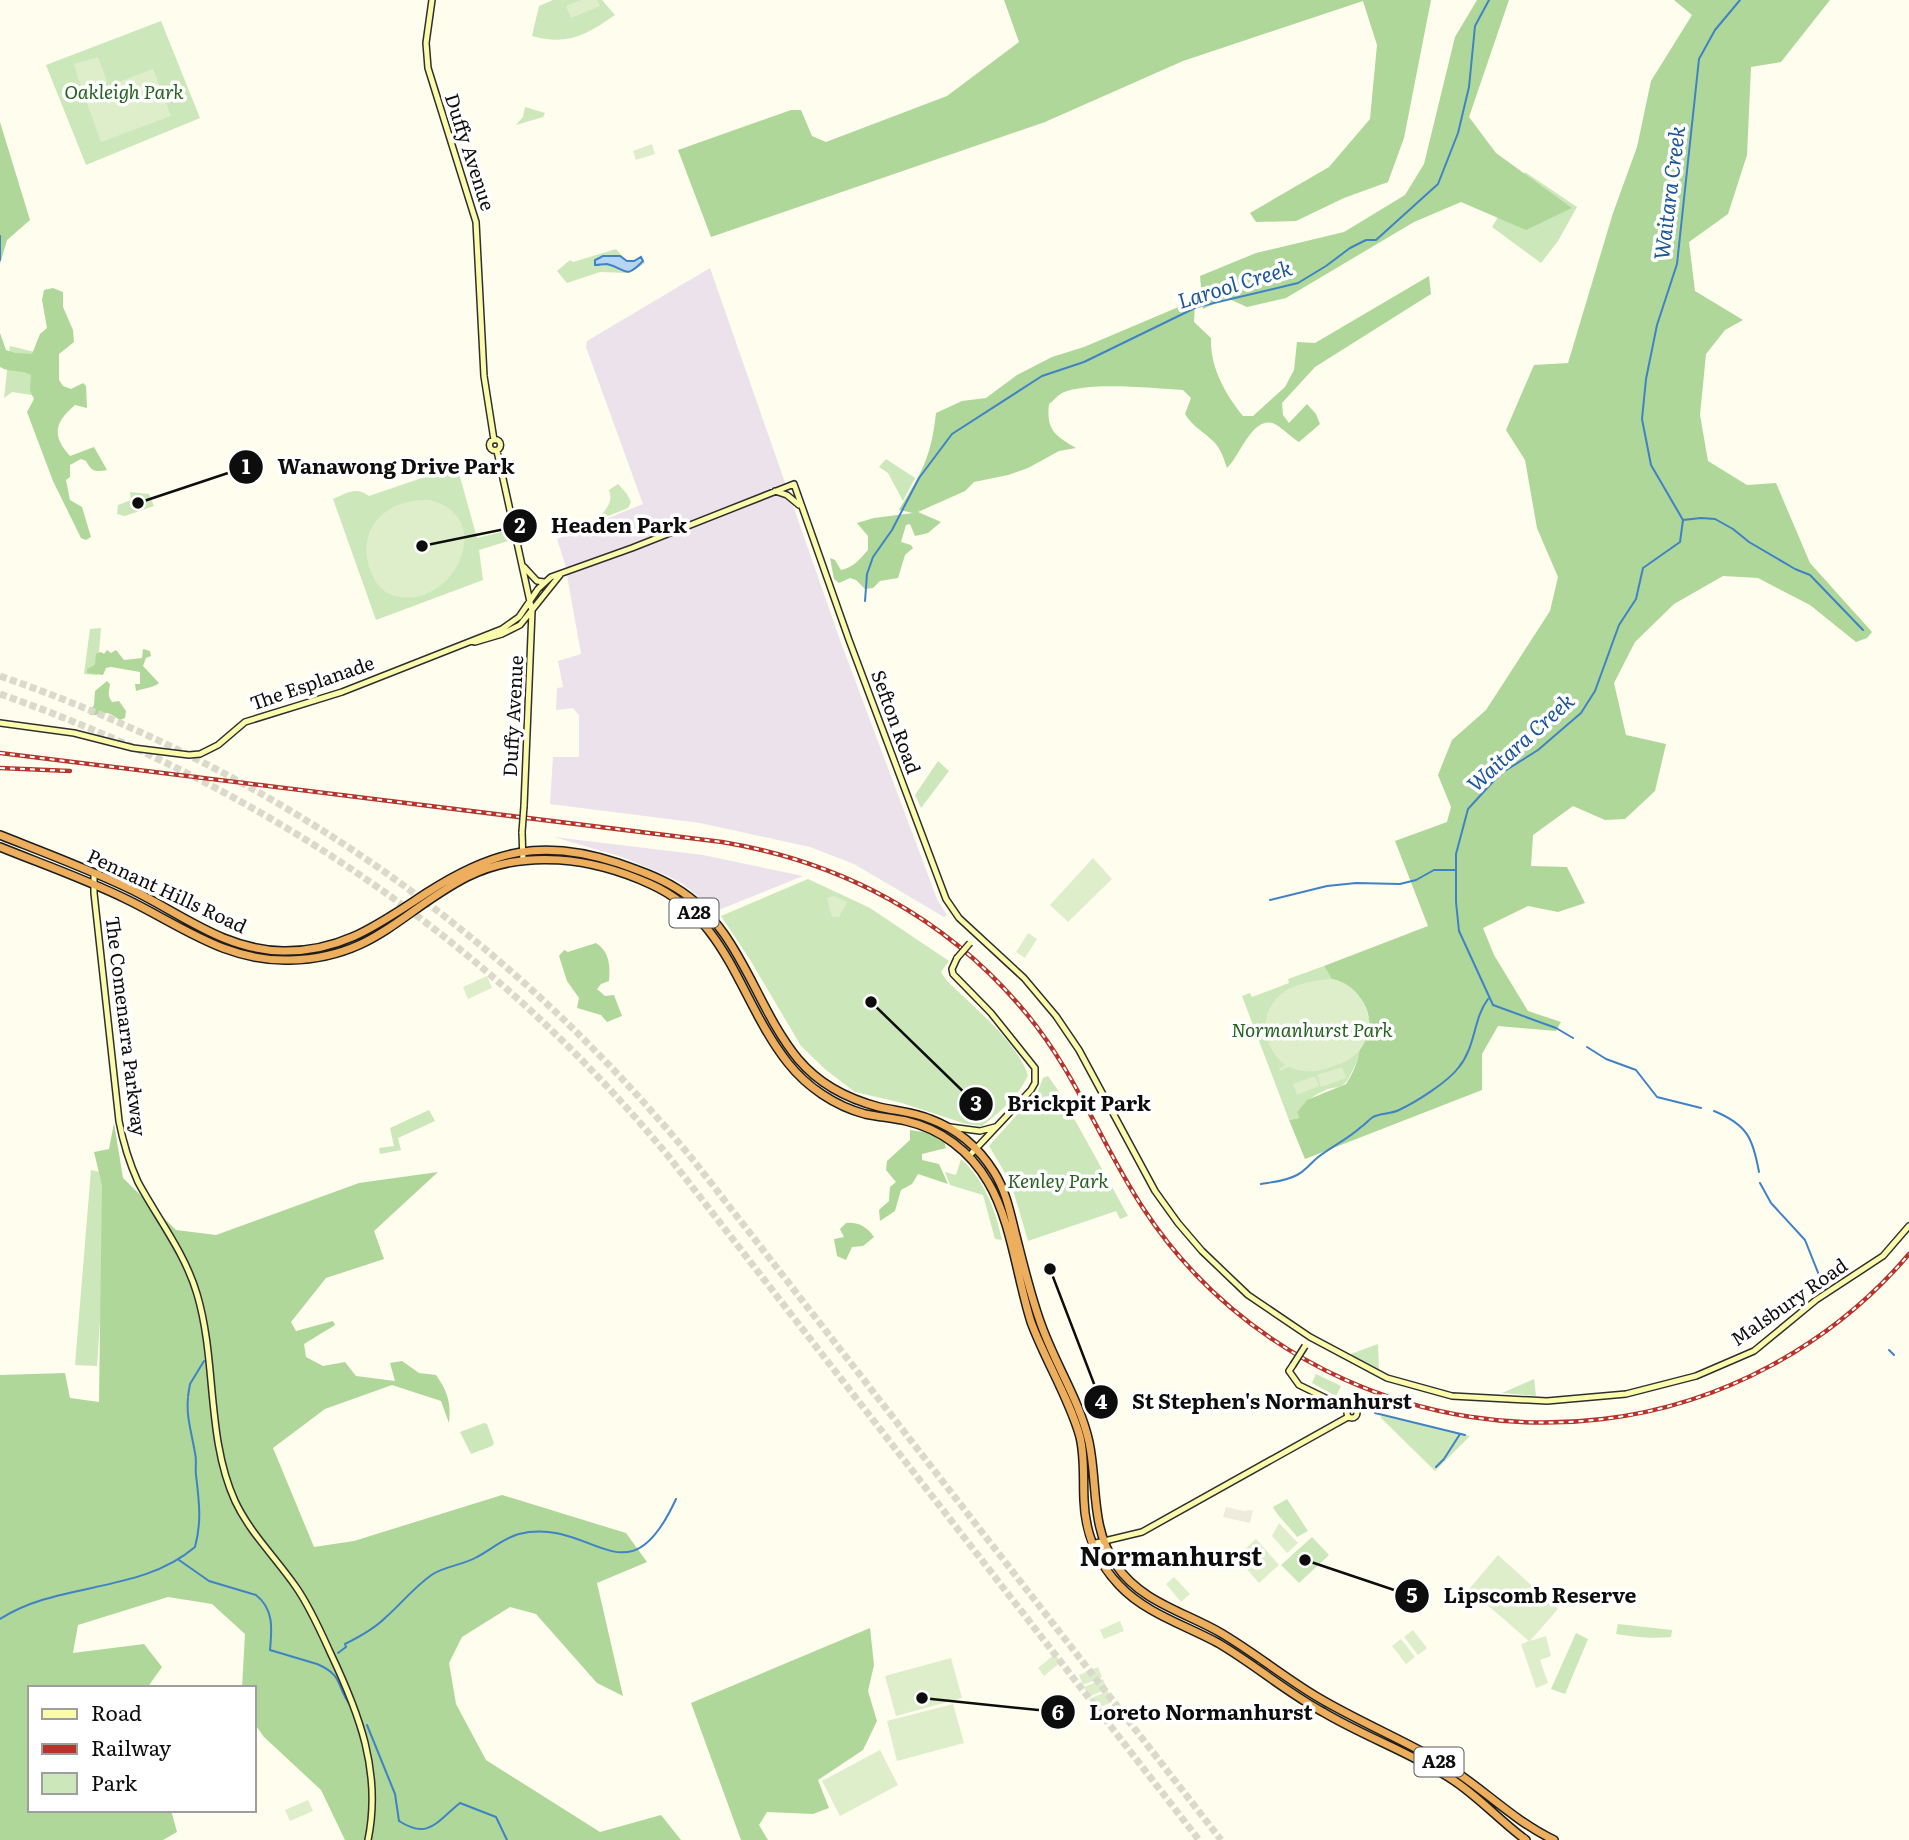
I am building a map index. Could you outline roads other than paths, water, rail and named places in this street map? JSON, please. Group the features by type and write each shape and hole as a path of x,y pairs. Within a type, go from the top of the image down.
{"highway":[{"name":"Pennant Hills Road","path":"0,835 138,893 228,941 256,949 295,951 331,944 370,930 463,870 492,858 523,850 558,849 586,853 645,873 675,887 701,906 723,930 784,1038 809,1071 844,1095 872,1105 919,1115 947,1126 976,1149 994,1172 1004,1193 1039,1321 1088,1436 1095,1510 1103,1541 1117,1566 1143,1592 1223,1634 1325,1701 1440,1762 1523,1823 1554,1840"},
{"name":"Pennant Hills Road","path":"0,847 132,902 203,941 257,957 288,961 327,956 353,949 385,933 466,878 494,867 523,861 563,860 597,865 645,881 675,897 709,929 776,1046 815,1090 860,1112 908,1121 931,1129 969,1156 985,1177 996,1197 1030,1318 1077,1429 1083,1458 1085,1514 1092,1544 1120,1587 1137,1601 1218,1643 1317,1709 1455,1781 1526,1840"}],"street":[{"name":"Duffy Avenue","path":"432,0 426,43 428,68 476,222 484,376 494,440 490,447 496,451 532,611 523,861"},
{"name":"Sefton Road","path":"775,491 794,484 848,639 946,899 959,918 1024,978 1056,1016 1084,1059 1155,1191 1178,1223 1248,1296 1310,1337"},
{"path":"522,565 534,578 544,582 775,491 793,498 804,510"},
{"path":"519,617 532,611 560,575"},
{"name":"The Esplanade","path":"0,723 74,733 133,748 200,754 218,745 245,722 342,692 474,642 506,627 519,617 544,582"},
{"path":"530,600 545,594"},
{"name":"The Esplanade","path":"474,642 510,631 520,625 532,611"},
{"name":"The Comenarra Parkway","path":"94,873 120,1121 127,1153 138,1182 183,1259 197,1292 206,1339 220,1450 231,1492 247,1523 290,1578 311,1611 357,1715 372,1775 373,1805 368,1840"},
{"path":"969,1156 1035,1083 1034,1068 1004,1027 953,974 952,969 957,958 978,934"},
{"path":"947,1126 980,1131 998,1126"},
{"name":"Malsbury Road","path":"1310,1337 1387,1378 1452,1396 1547,1401 1626,1394 1696,1376 1754,1351 1816,1300 1883,1256 1909,1226"},
{"path":"1092,1544 1142,1532 1348,1417 1348,1409 1298,1385 1291,1368 1310,1337"}],"water":[{"path":"603,256 620,256 627,261 641,257 643,261 625,272 607,264 595,265 595,260"}],"waterway":[{"name":"Larool Creek","path":"865,601 867,574 873,557 892,530 919,478 952,434 1042,376 1084,362 1197,307 1298,283 1350,248 1366,240 1376,240 1438,184 1458,133 1469,87 1475,26 1489,0"},
{"name":"Waitara Creek","path":"1573,1038 1556,1028 1493,1005 1459,931 1456,854 1468,809 1500,774 1538,750 1581,713 1595,691 1619,625 1636,599 1643,568 1680,542 1683,520 1651,465 1642,419 1646,379 1657,325 1677,264 1699,59 1715,30 1740,0"},
{"path":"0,236 0,260"},
{"path":"1683,520 1715,519 1749,542 1810,575 1863,630"},
{"path":"1270,900 1327,886 1356,883 1400,884 1416,880 1434,870 1455,870"},
{"path":"1261,1184 1297,1175 1373,1117 1406,1106 1447,1079 1465,1059 1488,999"},
{"name":"Waitara Creek","path":"1587,1047 1606,1059 1636,1070 1657,1097 1701,1108"},
{"name":"Waitara Creek","path":"1714,1111 1735,1122 1747,1134 1759,1172"},
{"name":"Waitara Creek","path":"1760,1183 1771,1203 1805,1240 1825,1290"},
{"path":"1889,1350 1894,1355"},
{"path":"188,1396 190,1384 204,1361"},
{"path":"0,1619 48,1598 150,1573 195,1547 199,1528 199,1502 188,1398"},
{"path":"1375,1413 1465,1435"},
{"path":"1436,1467 1460,1434"},
{"path":"338,1653 346,1647 345,1644 381,1622 433,1574 472,1560 509,1538 519,1534 545,1532 568,1536 607,1550 624,1552 641,1547 658,1530 676,1499"},
{"path":"179,1560 209,1581 256,1595 269,1613 270,1650 317,1664"},
{"path":"317,1664 336,1677 351,1706"},
{"path":"367,1725 395,1794 399,1821 425,1829 438,1822 460,1803 496,1817 507,1840"}],"tunnel":[{"path":"0,676 102,715 199,760 293,812 382,870 466,934 546,1003 622,1079 694,1161 1221,1840"},
{"path":"0,694 96,731 190,775 280,824 366,879 449,940 527,1007 600,1079 669,1157 1199,1840"}],"railway":[{"path":"0,753 722,842 766,851 850,880 889,899 962,949 995,979 1025,1012 1059,1059 1143,1208 1184,1262 1231,1308 1285,1347 1343,1379 1405,1402 1470,1417 1536,1422 1603,1419 1647,1412 1690,1400 1731,1385 1809,1343 1879,1287 1909,1254"},
{"path":"0,768 70,771"}],"place":[{"name":"Wanawong Drive Park","path":"138,503"},
{"name":"Headen Park","path":"422,546"},
{"name":"Brickpit Park","path":"871,1002"},
{"name":"St Stephen's Normanhurst","path":"1050,1269"},
{"name":"Lipscomb Reserve","path":"1305,1560"},
{"name":"Loreto Normanhurst","path":"922,1698"}],"district":[{"name":"Normanhurst","path":"1171,1557"}],"park label":[{"name":"Oakleigh Park","path":"124,92"},
{"name":"Normanhurst Park","path":"1312,1030"},
{"name":"Kenley Park","path":"1058,1181"}]}
